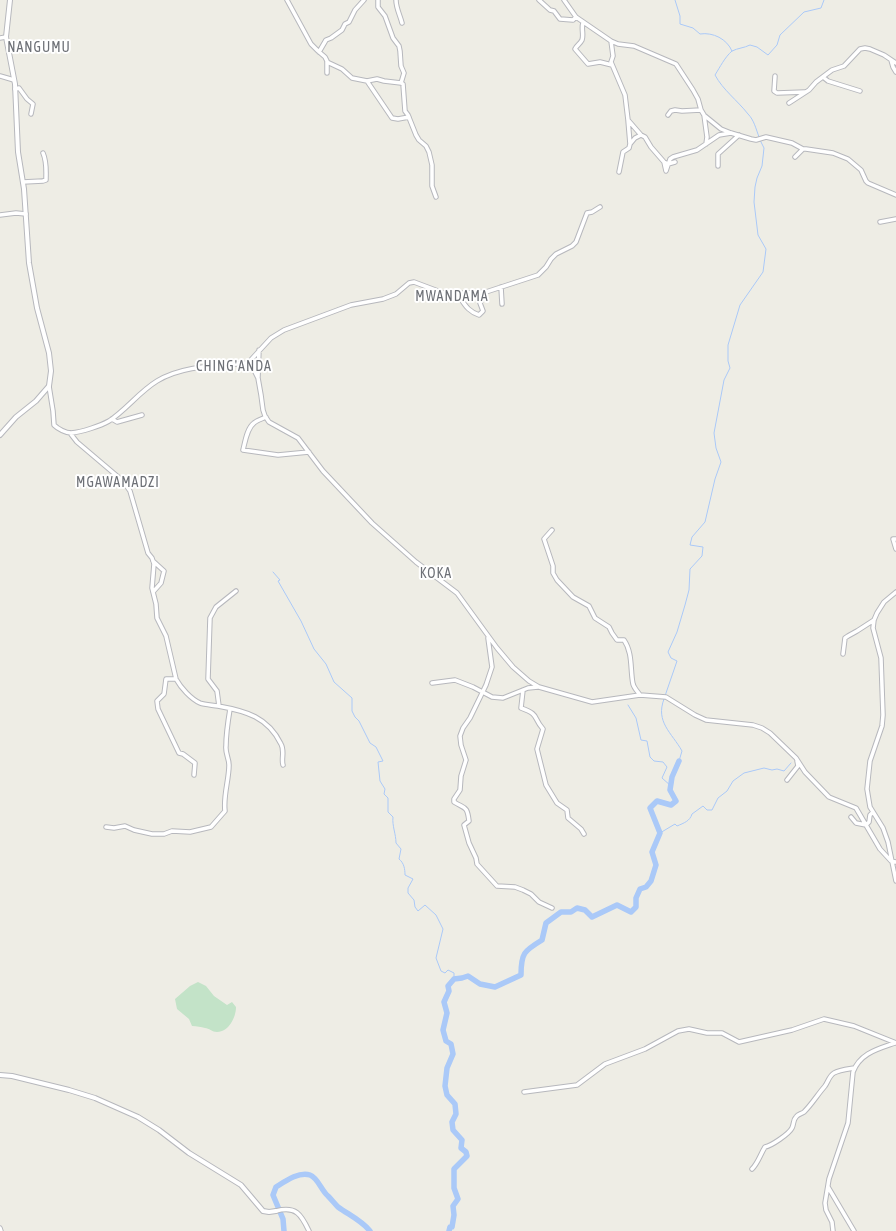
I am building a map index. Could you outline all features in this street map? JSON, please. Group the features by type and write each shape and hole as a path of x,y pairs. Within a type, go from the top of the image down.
{"street":[{"path":"10,0 6,37 15,88 18,152 23,182 32,281 37,308 50,358 51,371 49,386 54,425 70,433 77,442 122,481 130,491 148,553 153,561 164,571 161,584 153,592"},
{"path":"287,0 306,36 319,52 325,56 327,62 327,73"},
{"path":"319,52 326,40 342,30 345,24 349,22 355,10 364,0"},
{"path":"378,0 378,7 385,16 393,38 399,46 401,66 404,73 401,83"},
{"path":"396,0 402,24"},
{"path":"539,0 550,10 554,11 560,19 573,20 576,17"},
{"path":"564,0 576,17 611,41 626,46 634,46 676,64 695,94 704,115 721,129 751,139 770,138 774,140 792,142 802,149 810,149 843,156 861,170 868,183 896,195"},
{"path":"583,23 582,38 575,49 588,64 600,62 612,65"},
{"path":"0,38 6,37"},
{"path":"611,41 613,56 611,60 612,65 625,95 630,144"},
{"path":"789,103 809,90 816,82 832,70 844,66 853,58 855,53 862,48 870,48 896,63"},
{"path":"891,60 893,68 896,72"},
{"path":"327,62 345,70 352,78 367,81 377,79 381,81 404,84 404,108 420,140 429,152 432,165 432,186 436,197"},
{"path":"0,76 14,80"},
{"path":"775,76 774,91 777,93 806,92"},
{"path":"824,76 828,81 860,91"},
{"path":"367,81 392,118 398,119 409,117"},
{"path":"15,88 19,88 33,104 31,114"},
{"path":"668,115 671,111 675,110 701,110"},
{"path":"704,115 707,137 706,144"},
{"path":"628,120 641,135 645,137 651,147 664,162 668,164 675,162"},
{"path":"664,162 666,171 670,159 673,157 698,150 719,135 731,133"},
{"path":"619,172 623,152 629,148 630,144 635,138 641,135"},
{"path":"718,166 718,154 739,135"},
{"path":"795,157 802,149"},
{"path":"23,182 30,180 46,180 46,159 43,152"},
{"path":"70,433 103,424 112,419 153,384 172,374 181,371 248,363 271,338 284,330 351,305 383,299 396,294 409,283 414,282 446,294 486,292 538,275 546,267 550,259 576,242 587,213 600,207"},
{"path":"0,215 16,213 26,214"},
{"path":"880,222 896,218"},
{"path":"501,287 502,304"},
{"path":"446,294 448,298 461,299 471,312 479,315 483,311 480,304 486,292"},
{"path":"259,350 258,378 263,410 266,417 274,426 298,438 324,471 372,524 416,562 456,593 488,637 515,669 529,682 539,687 592,702 640,695 664,697 706,720 762,728 770,733 796,758 805,772 828,797 856,808 876,843 891,861 896,862"},
{"path":"248,363 253,368 258,378"},
{"path":"0,435 21,413 36,401 49,386"},
{"path":"112,419 117,422 142,415"},
{"path":"266,417 251,426 245,442 244,450 278,455 309,452"},
{"path":"552,530 544,539 553,566 553,573 573,597 589,606 595,618 610,626 612,633 617,640 624,640 626,642 629,651 633,686 640,695"},
{"path":"896,539 893,539 896,549"},
{"path":"153,561 152,588 156,604 156,618 166,636 176,679 188,693 202,704 244,711 252,714 268,725 275,732 283,746 283,765"},
{"path":"219,706 217,691 208,678 210,618 216,607 236,591"},
{"path":"896,592 884,602 874,620 874,635 881,658 883,716 880,732 869,765 868,798 870,807 885,833 896,881"},
{"path":"843,654 846,638 874,620"},
{"path":"488,637 492,667 470,718 463,728 460,736 461,745 466,760 460,790 454,799 454,802 464,807 466,810 469,821 464,825 477,864 497,886 515,887 523,890 539,902 552,908"},
{"path":"176,679 166,679 164,694 157,700 158,709 179,753 183,754 195,763 194,775"},
{"path":"432,683 455,680 492,697 502,698 528,688 539,687"},
{"path":"523,690 521,708 532,712 537,717 539,725 543,729 537,749 546,785 558,803 567,810 568,818 581,829 584,834"},
{"path":"106,827 114,828 125,826 134,830 158,834 172,831 198,831 214,825 225,811 225,794 229,766 226,745 230,709"},
{"path":"787,780 798,766 796,758"},
{"path":"866,824 869,822 870,815 873,812"},
{"path":"851,817 856,823 866,824"},
{"path":"524,1092 578,1085 606,1064 645,1049 678,1031 689,1029 707,1033 722,1033 739,1042 797,1028 824,1019 860,1028 896,1043"},
{"path":"833,1231 831,1219 825,1205 831,1173 848,1123 854,1068 858,1061 867,1054 896,1043"},
{"path":"752,1169 758,1163 765,1148 770,1146 792,1129 797,1115 802,1113 815,1099 819,1091 834,1072 854,1068"},
{"path":"0,1075 12,1076 69,1090 95,1098 138,1117 159,1130 189,1153 241,1185 263,1210 269,1212 290,1209 297,1212 302,1217 309,1231"},
{"path":"828,1187 854,1231"}],"green space":[{"path":"198,982 206,986 214,996 227,1005 232,1002 236,1007 235,1015 225,1030 215,1032 206,1028 192,1026 189,1019 177,1009 175,999 190,986"}],"waterway":[{"path":"675,0 680,16 680,24 693,28 700,34 710,34 719,37 727,43 732,51"},
{"path":"759,137 750,116 715,75 727,56 734,50 750,45 757,47 768,55 777,45 780,35 804,12 821,8 824,0"},
{"path":"665,696 677,661 671,658 668,652 677,632 689,590 690,569 702,556 703,547 690,545 692,537 705,522 715,479 721,462 716,448 714,433 724,380 730,368 728,361 728,345 740,305 763,272 766,249 758,235 754,202 755,187 762,166 764,148 760,140"},
{"path":"273,572 280,580 278,581 301,621 314,649 326,664 334,682 352,698 352,711 370,743 376,747 383,761 378,762 380,781 385,789 384,794 388,798 388,812 393,817 396,843 401,849 399,859 404,866 405,875 413,879 408,888 408,893 414,900 415,907 418,911 425,905 436,915 443,929 436,958 441,971 445,973 448,970 454,973 454,979"},
{"path":"664,699 662,707 663,721 682,751 679,761"},
{"path":"628,705 636,718 641,740 647,741 650,757 654,761 663,762 667,767 662,778 671,786"},
{"path":"449,1231 450,1227 452,1227 454,1215 453,1206 458,1199 454,1188 454,1169 467,1156 466,1152 461,1148 462,1140 453,1130 452,1122 456,1114 455,1104 447,1095 445,1086 447,1068 453,1054 451,1044 446,1041 443,1030 447,1013 444,1002 449,991 448,986 454,979 468,976 480,984 495,987 521,975 522,962 525,953 542,940 546,923 561,912 571,912 577,908 585,910 592,917 617,905 631,912 636,907 636,898 640,889 646,887 651,881 656,865 652,852 660,833 650,808 657,801 671,805 676,801 670,790 672,777 679,761"},
{"path":"660,833 675,824 677,826 686,822 692,814 703,806 707,810 712,810 718,798 727,791 733,781 744,773 764,768 784,771 791,763"},
{"path":"284,1231 283,1219 273,1195 276,1187 301,1174 306,1174 313,1177 338,1207 359,1221 370,1231"}],"district":[{"name":"NANGUMU","path":"39,48"},
{"name":"MWANDAMA","path":"452,297"},
{"name":"CHING'ANDA","path":"234,367"},
{"name":"MGAWAMADZI","path":"118,483"},
{"name":"KOKA","path":"436,574"}]}
